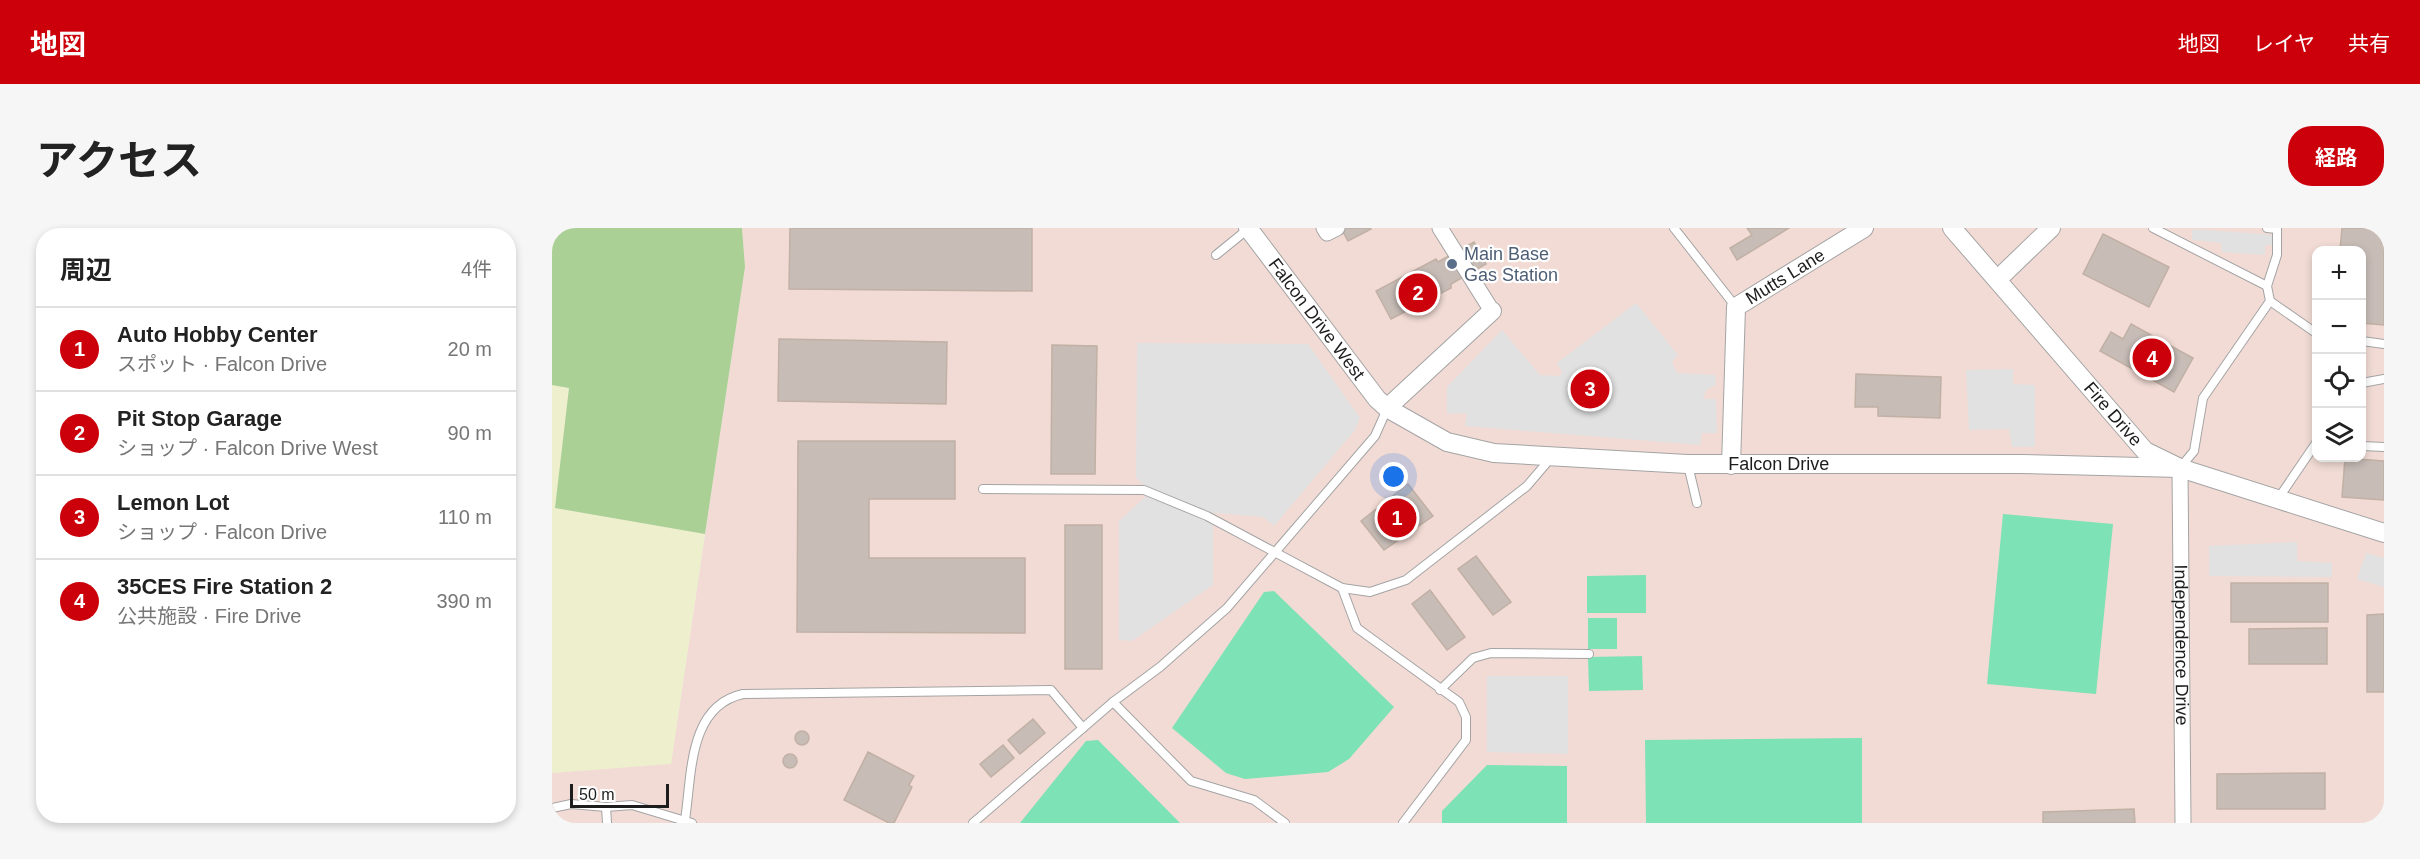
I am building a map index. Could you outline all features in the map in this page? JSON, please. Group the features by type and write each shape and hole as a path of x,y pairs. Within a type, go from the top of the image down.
{"street":[{"name":"Falcon Drive West","path":"1249,228 1387,408"},
{"path":"1324,228 1327,233 1337,228"},
{"path":"1387,408 1492,311 1440,228"},
{"name":"Mutts Lane","path":"1736,307 1864,228"},
{"name":"Fire Drive","path":"1952,228 2145,451 2180,468"},
{"path":"1998,279 2051,228"},
{"path":"1731,465 1736,307"},
{"name":"Falcon Drive","path":"1387,408 1447,442 1494,453 1551,458 1731,465 2021,464 2180,468"},
{"path":"2180,468 2384,533"},
{"name":"Independence Drive","path":"2180,468 2183,823"}],"lane":[{"path":"1216,255 1249,228"},
{"path":"1674,228 1736,307"},
{"path":"2153,228 2267,286"},
{"path":"2267,228 2277,228 2277,255 2267,286 2270,301 2312,330"},
{"path":"2180,468 2194,451 2203,398 2270,301"},
{"path":"2366,342 2384,344"},
{"path":"2366,382 2384,380"},
{"path":"973,823 1113,702 1160,667 1227,608 1374,436 1387,408"},
{"path":"2366,446 2384,447"},
{"path":"2277,500 2312,449"},
{"path":"983,489 1144,490 1207,516 1342,588 1370,592 1406,580 1527,486 1551,458"},
{"path":"1687,464 1697,503"},
{"path":"1342,588 1357,628 1459,702 1466,717 1466,740 1403,823"},
{"path":"1440,690 1473,658 1491,653 1589,654"},
{"path":"552,808 571,804 606,807 632,805 688,821 697,736 709,712 723,700 743,693 1051,690 1083,728"},
{"path":"1113,702 1191,782 1254,800 1284,823"},
{"path":"606,807 606,823"}],"shaded area":[{"path":"742,228 2384,228 2384,823 552,823 552,773 671,763 745,267"},
{"path":"2192,229 2273,235 2273,245 2265,245 2265,255 2222,252 2221,243 2192,240"},
{"path":"1636,303 1678,355 1672,362 1677,373 1715,375 1716,385 1706,390 1703,399 1716,399 1717,433 1702,433 1700,445 1465,426 1467,413 1447,414 1447,387 1502,330 1540,375 1560,376 1562,372 1557,363"},
{"path":"1137,343 1308,344 1360,418 1355,430 1274,526 1263,517 1204,512 1151,491 1136,478"},
{"path":"2013,369 2013,384 2035,385 2035,447 2012,447 2009,429 1969,430 1966,370"},
{"path":"1146,496 1213,523 1213,585 1132,641 1119,640 1119,521"},
{"path":"2297,542 2297,561 2332,563 2332,577 2209,576 2209,546"},
{"path":"2366,553 2384,558 2384,587 2357,579"},
{"path":"1487,676 1568,676 1568,754 1487,752"}],"green space":[{"path":"552,228 742,228 745,267 705,534 555,508 569,388 552,385"},
{"path":"552,385 569,388 556,508 705,534 671,764 552,773"},
{"path":"2003,514 2113,524 2096,694 1987,684"},
{"path":"1646,575 1646,613 1587,613 1587,576"},
{"path":"1274,591 1394,707 1349,759 1328,772 1245,779 1226,773 1172,728 1264,592"},
{"path":"1588,618 1617,618 1617,649 1588,649"},
{"path":"1642,656 1643,690 1589,691 1588,657"},
{"path":"1862,738 1862,823 1646,823 1645,740"},
{"path":"1098,740 1180,823 1020,823 1086,741"},
{"path":"1487,765 1567,766 1567,823 1442,823 1442,811"}],"building":[{"path":"790,228 1032,228 1032,291 789,289"},
{"path":"1341,228 1370,228 1371,229 1348,241"},
{"path":"1747,228 1789,228 1737,260 1730,248 1752,235"},
{"path":"2342,228 2384,228 2384,325 2366,323 2366,246 2340,246"},
{"path":"2103,234 2169,267 2149,307 2083,274"},
{"path":"1474,242 1486,264 1451,284 1451,288 1391,319 1376,291"},
{"path":"2131,324 2193,358 2174,392 2100,351 2111,332 2123,339"},
{"path":"779,339 947,342 946,404 778,401"},
{"path":"1052,345 1097,346 1095,474 1051,474"},
{"path":"1856,374 1941,377 1940,418 1878,416 1878,407 1855,407"},
{"path":"798,441 955,441 955,499 869,499 869,558 1025,558 1025,633 797,632"},
{"path":"2366,460 2384,461 2384,500 2342,497 2345,462 2366,462"},
{"path":"1408,484 1433,516 1384,550 1361,521"},
{"path":"1065,525 1102,525 1102,669 1065,669"},
{"path":"1476,556 1511,602 1493,615 1458,569"},
{"path":"2231,583 2328,583 2328,622 2231,622"},
{"path":"1430,590 1465,637 1447,650 1412,604"},
{"path":"2384,614 2384,692 2367,692 2367,615"},
{"path":"2327,628 2327,664 2249,664 2249,629"},
{"path":"1033,719 1045,733 1020,754 1008,740"},
{"path":"802,731 807,733 809,738 807,743 802,745 797,743 795,738 797,733"},
{"path":"1003,745 1014,758 991,777 980,764"},
{"path":"868,752 914,776 909,785 912,787 894,823 889,823 844,800"},
{"path":"790,754 795,756 797,761 795,766 790,768 785,766 783,761 785,756"},
{"path":"2325,773 2325,809 2217,809 2217,774"},
{"path":"2134,809 2135,823 2043,823 2043,812"}],"place":[{"name":"Main Base Gas Station","path":"1452,264"},
{"name":"Pit Stop Garage","path":"1418,293"},
{"name":"35CES Fire Station 2","path":"2152,358"},
{"name":"Lemon Lot","path":"1590,389"},
{"name":"Auto Hobby Center","path":"1397,518"}]}
